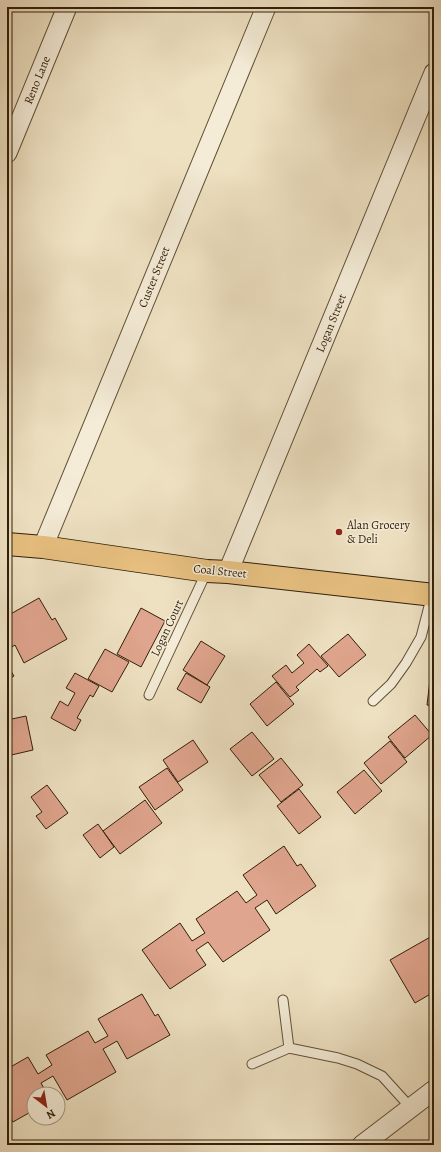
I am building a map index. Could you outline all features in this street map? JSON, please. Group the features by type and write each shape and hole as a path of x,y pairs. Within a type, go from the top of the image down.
{"main road":[{"name":"Coal Street","path":"7,544 44,547 218,571 433,593"}],"street":[{"name":"Reno Lane","path":"7,153 67,7"},
{"name":"Custer Street","path":"44,547 266,7"},
{"name":"Logan Street","path":"218,571 434,73"},
{"path":"362,1145 434,1090"}],"lane":[{"name":"Logan Court","path":"149,695 218,571"},
{"path":"373,701 391,684 406,663 421,637 433,593"},
{"path":"284,1000 289,1048"},
{"path":"252,1064 289,1048 338,1058 364,1067 382,1076 411,1108"}],"building":[{"path":"39,598 52,620 55,618 67,639 24,663 15,645 7,650 7,616"},
{"path":"141,608 165,621 141,667 117,654"},
{"path":"348,634 366,655 339,677 321,656"},
{"path":"201,641 225,656 207,685 183,670"},
{"path":"309,644 328,666 320,672 317,669 296,687 299,690 290,697 272,676 286,665 292,673 304,663 297,655"},
{"path":"105,649 129,662 112,692 88,679"},
{"path":"7,665 14,676 7,680"},
{"path":"431,672 434,672 434,706 427,705"},
{"path":"75,673 99,686 93,697 90,695 77,718 81,720 75,731 51,718 60,701 68,706 75,693 66,688"},
{"path":"186,673 210,687 201,703 177,689"},
{"path":"276,682 294,704 267,726 250,704"},
{"path":"415,715 432,735 405,758 388,737"},
{"path":"26,716 33,750 7,756 7,720"},
{"path":"252,732 274,759 252,776 230,749"},
{"path":"193,740 208,762 178,782 163,760"},
{"path":"390,741 407,762 381,784 364,763"},
{"path":"281,758 303,785 281,802 259,775"},
{"path":"167,768 183,790 155,810 139,787"},
{"path":"364,770 382,791 355,814 337,792"},
{"path":"47,785 68,813 46,829 36,816 42,812 31,797"},
{"path":"299,789 321,817 299,834 277,806"},
{"path":"145,800 162,823 120,854 103,831"},
{"path":"98,824 114,847 100,858 83,835"},
{"path":"284,846 297,866 301,864 316,886 276,914 267,900 255,908 270,930 223,962 208,942 196,950 206,965 170,989 142,950 180,923 192,941 205,933 196,919 237,891 246,903 257,895 243,875"},
{"path":"432,936 434,939 434,992 415,1003 390,960"},
{"path":"142,994 155,1016 158,1014 170,1035 127,1059 117,1041 103,1049 116,1072 67,1100 66,1086 59,1086 53,1076 41,1083 43,1086 26,1086 26,1115 13,1122 7,1111 7,1069 28,1057 38,1074 52,1065 46,1055 88,1031 95,1043 108,1036 98,1019"}],"place":[{"name":"Alan Grocery & Deli","path":"339,532"}]}
